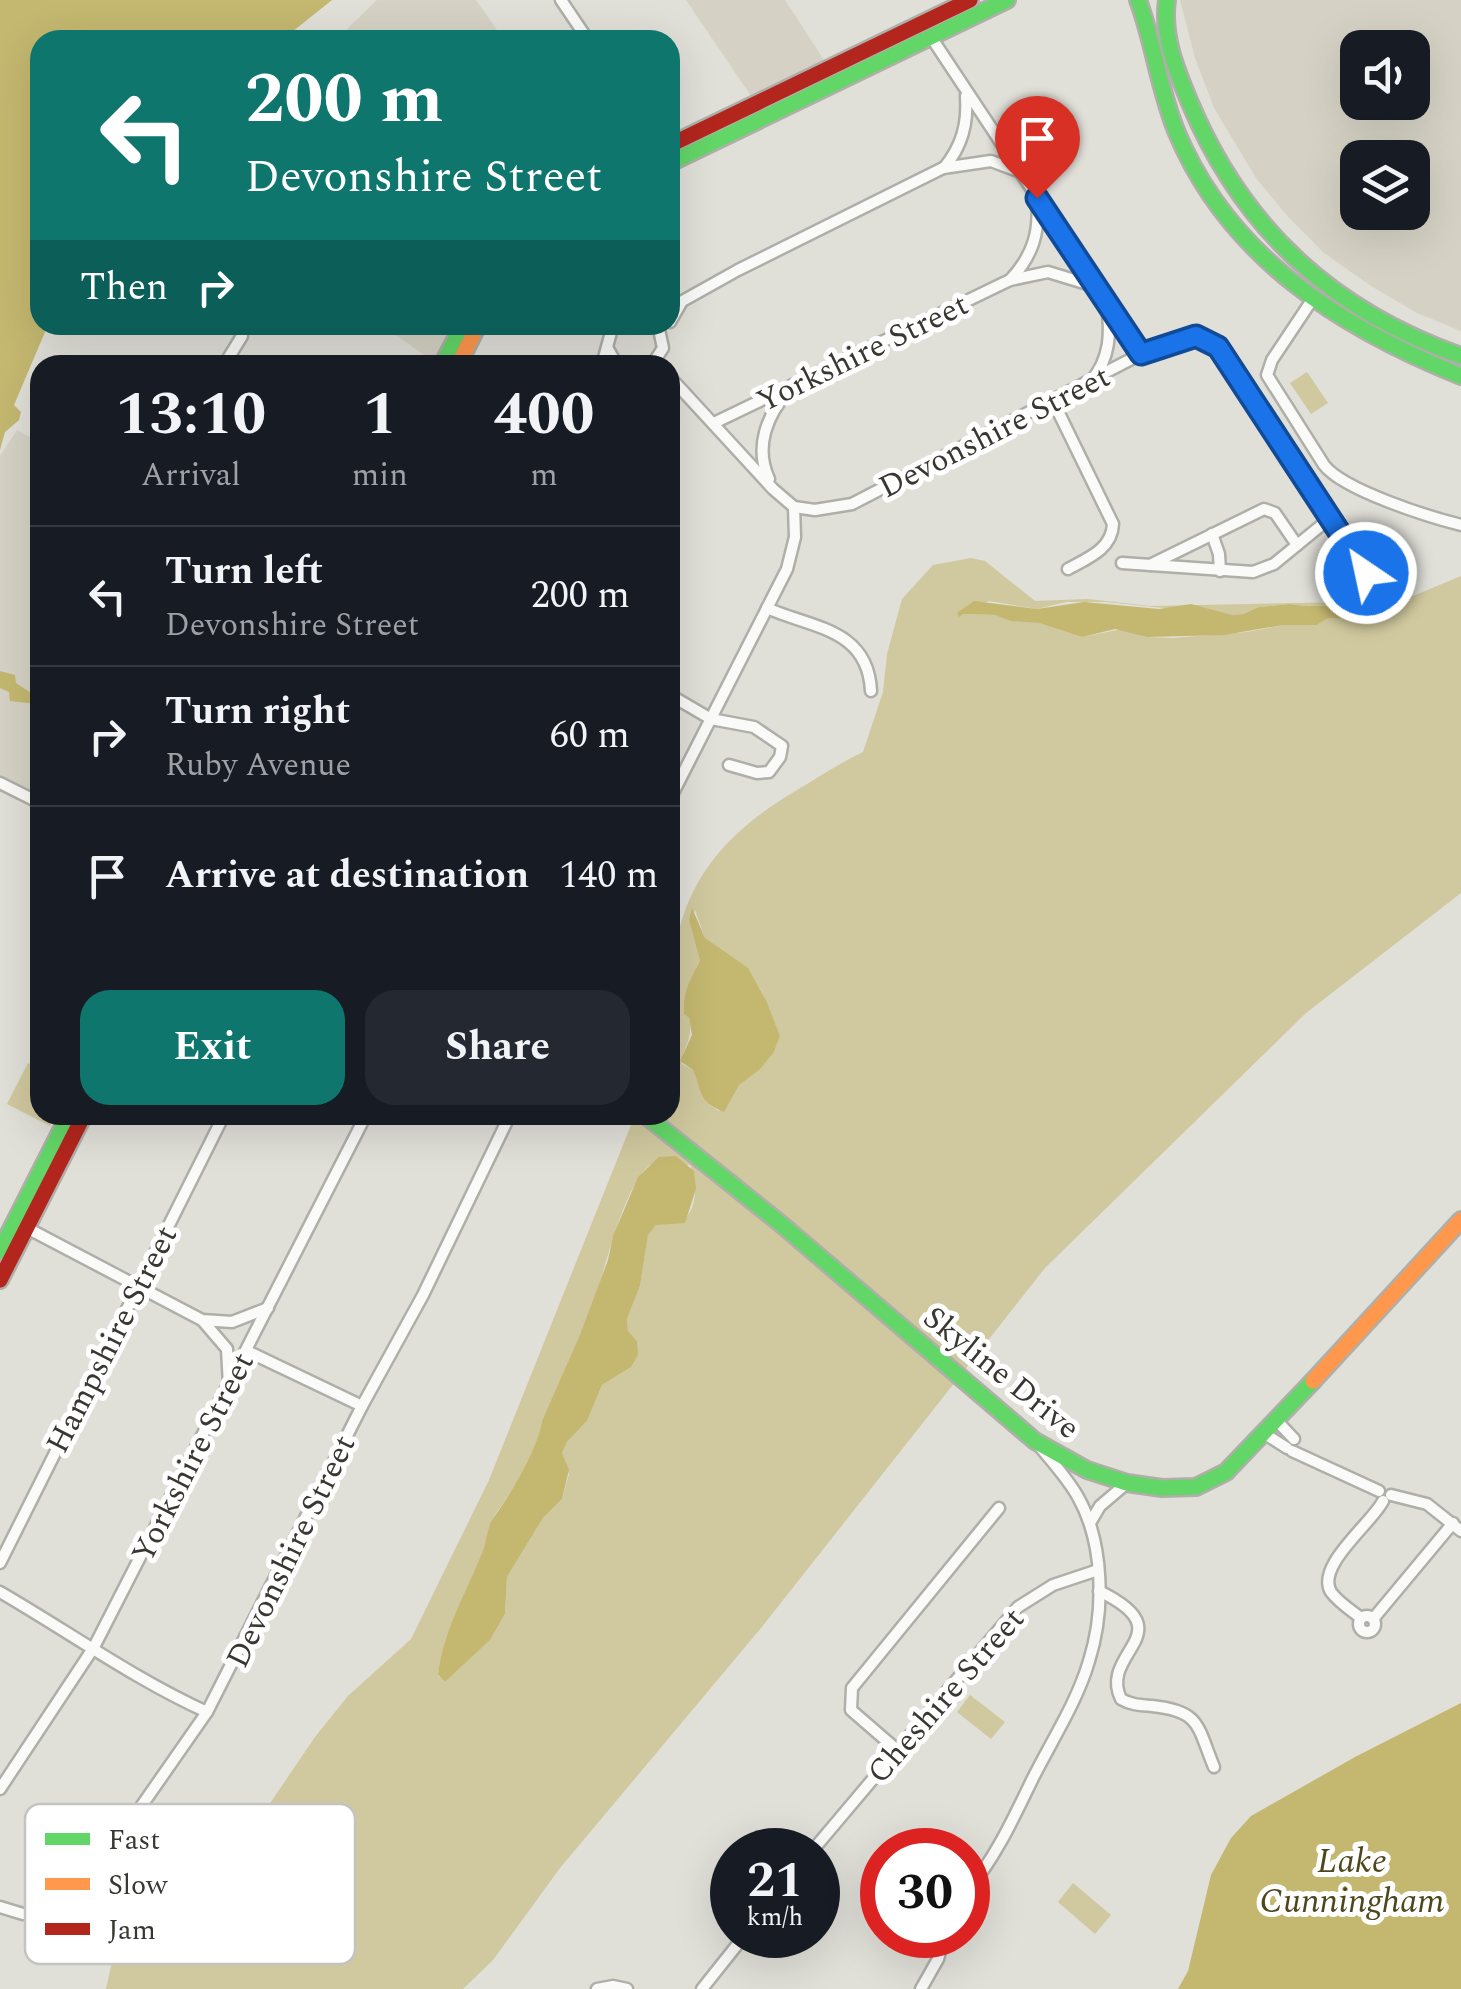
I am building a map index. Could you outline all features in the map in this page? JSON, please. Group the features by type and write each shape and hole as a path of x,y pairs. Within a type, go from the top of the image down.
{"main road":[{"path":"680,140 970,0"},
{"path":"680,159 1008,0"},
{"path":"1155,0 1140,0 1178,136 1201,179 1239,231 1312,300 1374,340 1461,376"},
{"path":"1167,0 1164,18 1169,43 1189,104 1219,162 1250,208 1290,254 1352,303 1422,343 1461,356"},
{"path":"0,1251 64,1125"},
{"path":"0,1280 79,1125"},
{"name":"Skyline Drive","path":"657,1125 782,1224 1035,1441 1074,1464 1127,1482 1172,1489 1196,1487 1226,1472 1461,1220"}],"street":[{"path":"560,0 581,30"},
{"path":"932,37 1141,354"},
{"path":"943,168 964,132 965,90"},
{"path":"680,303 943,168 991,161 1018,171"},
{"path":"1010,280 1025,264 1035,240 1039,221 1037,198"},
{"name":"Yorkshire Street","path":"714,423 1010,280 1048,272 1094,286"},
{"path":"1312,300 1272,360 1267,375 1324,466 1334,476 1361,488 1461,525"},
{"path":"1088,384 1100,370 1107,350 1106,304"},
{"path":"604,355 608,335"},
{"path":"661,335 665,355"},
{"path":"658,355 666,335"},
{"path":"230,355 242,336"},
{"name":"Devonshire Street","path":"794,507 814,510 852,504 1141,354 1189,336 1202,337 1213,342 1366,573"},
{"path":"607,343 612,355"},
{"path":"773,489 763,467 764,432 793,385"},
{"path":"680,387 794,507 793,552 680,779"},
{"path":"1053,402 1113,524 1105,547 1068,569"},
{"path":"1150,565 1256,512 1270,510 1297,546"},
{"path":"1122,563 1241,573 1265,569 1328,518"},
{"path":"1212,534 1220,571"},
{"path":"767,608 829,628 870,671 871,691"},
{"path":"680,701 711,718 746,724 774,737 782,746 780,757 769,772 757,773 730,765"},
{"path":"0,783 30,798"},
{"name":"Hampshire Street","path":"0,1563 219,1125"},
{"name":"Yorkshire Street","path":"0,1789 94,1647 361,1125"},
{"name":"Devonshire Street","path":"143,1804 207,1712 362,1406 423,1295 505,1125"},
{"path":"27,1228 202,1320 227,1350 228,1390"},
{"path":"202,1320 232,1322 269,1307"},
{"path":"248,1351 362,1406"},
{"path":"1277,1421 1293,1445"},
{"path":"1264,1434 1293,1445 1339,1474 1385,1495 1427,1504 1457,1527 1374,1619 1373,1629 1366,1632 1360,1626 1361,1618 1332,1594 1328,1577 1336,1559 1385,1495"},
{"path":"990,1856 1014,1818 1090,1662 1099,1591 1090,1523 1069,1483 1035,1441"},
{"path":"1090,1523 1100,1506 1127,1482"},
{"path":"896,1749 851,1710 852,1688 1000,1508"},
{"name":"Cheshire Street","path":"830,1828 1018,1607 1053,1585 1098,1570"},
{"path":"1099,1591 1125,1604 1138,1620 1118,1683 1121,1699 1188,1714 1214,1767"},
{"path":"0,1592 164,1693 207,1712"},
{"name":"Devonshire Street","path":"0,1907 25,1914"},
{"path":"702,1989 727,1958"},
{"path":"921,1989 938,1958"},
{"path":"597,1989 626,1989"}],"shaded area":[{"path":"377,0 476,0 497,30 348,30"},
{"path":"686,0 785,0 826,63 753,99"},
{"path":"1180,0 1461,0 1461,331 1417,313 1324,253 1256,178 1214,108 1195,58"},
{"path":"396,335 447,335 437,355 424,355"},
{"path":"1307,372 1328,403 1311,414 1290,383"},
{"path":"17,430 30,437 30,792 0,776 0,456"},
{"path":"971,558 985,561 1035,601 1087,599 1151,606 1401,601 1461,576 1461,893 1306,1013 1045,1268 761,1628 560,1868 493,1960 463,1989 106,1989 112,1964 355,1964 355,1804 269,1804 348,1696 411,1639 489,1480 631,1125 680,1125 680,929 694,891 716,856 750,822 863,752 883,692 887,654 902,599 933,565","holes":["989,601 1037,609 1066,602 1106,602 1231,615 1289,604 1361,604 1372,619 1328,618 1317,625 1283,625 1173,638 1147,637 1122,629 1082,637 1039,623 963,614","695,910 705,938 751,976 762,992 780,1036 774,1052 739,1085 719,1111 703,1097 693,1070 682,1064 690,1032 684,999 700,961 689,920","650,1165 690,1165 695,1195 687,1217 656,1225 648,1234 640,1286 627,1319 628,1331 637,1341 631,1367 602,1385 587,1421 567,1442 562,1453 569,1474 562,1499 543,1518 507,1577 505,1614 490,1640 445,1682 438,1676 441,1659 492,1519 535,1445 591,1308 625,1205"]},
{"path":"28,1063 30,1064 30,1116 7,1104"},
{"path":"970,1695 1005,1722 991,1739 957,1712"},
{"path":"1073,1883 1111,1915 1095,1934 1058,1902"}],"water":[{"path":"0,0 332,0 294,30 30,30 30,335 44,335 35,355 30,355 30,367 14,405 21,412 19,420 5,432 0,450"},
{"path":"974,601 1037,609 1084,602 1159,609 1191,604 1232,615 1289,604 1372,605 1376,611 1372,619 1328,618 1317,625 1283,625 1224,635 1147,637 1115,629 1082,637 1039,623 1011,621 995,615 959,617 957,613"},
{"path":"0,671 15,675 16,683 30,692 30,703 10,701 9,692 0,688"},
{"path":"692,908 705,938 748,968 780,1036 774,1052 739,1085 724,1112 705,1100 693,1070 680,1061 692,1035 689,1018 684,1014 686,993 700,961 689,920"},
{"path":"676,1156 694,1171 696,1189 685,1223 656,1225 648,1235 640,1286 627,1319 628,1331 637,1341 638,1355 631,1367 602,1385 587,1421 567,1442 562,1453 569,1470 562,1499 543,1518 507,1577 505,1614 490,1640 445,1682 438,1675 450,1628 492,1521 535,1445 638,1177 659,1157"},
{"name":"Lake Cunningham","path":"1461,1703 1461,1989 1178,1989 1188,1971 1211,1875 1231,1838 1251,1816"}],"traffic: fast":[{"path":"680,158 1007,0"},
{"path":"1138,0 1177,133 1199,177 1226,217 1258,252 1332,311 1416,357 1461,376"},
{"path":"1167,0 1168,40 1190,103 1212,148 1265,227 1297,260 1372,315 1461,356"},
{"path":"447,355 458,335"},
{"path":"0,1251 64,1125"},
{"path":"657,1125 781,1224 1035,1441 1087,1470 1127,1483 1196,1487 1226,1472 1313,1381"}],"traffic: slow":[{"path":"463,355 473,335"},
{"path":"1313,1381 1461,1220"}],"traffic: jam":[{"path":"680,140 970,0"},
{"path":"0,1280 79,1125"}],"route":[{"path":"1037,198 1141,354 1196,336 1218,347 1366,573"}]}
